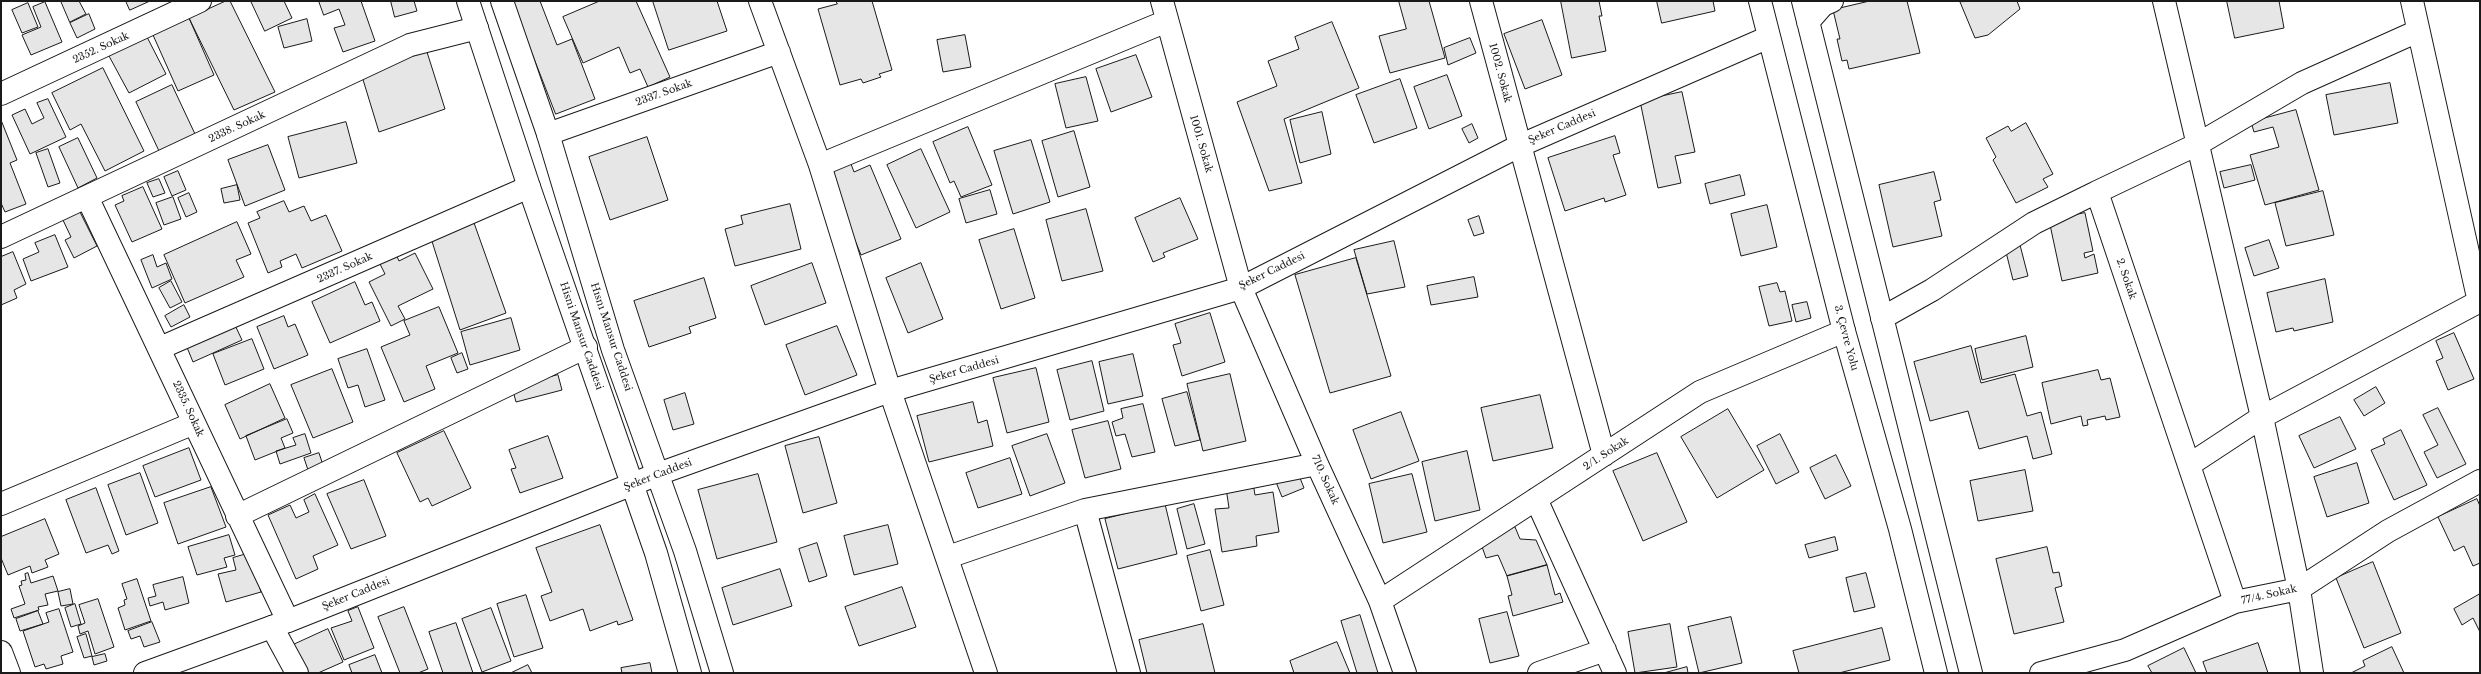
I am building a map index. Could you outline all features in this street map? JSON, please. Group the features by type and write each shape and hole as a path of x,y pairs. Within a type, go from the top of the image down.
{"street":[{"name":"2352. Sokak","path":"1,94 200,1"},
{"name":"Hisni Mansur Caddesi","path":"468,1 529,187 586,347 656,553 690,673"},
{"name":"Hısnı Mansur Caddesi","path":"502,1 548,134 613,350 685,551 722,673"},
{"path":"760,1 780,52 820,166 890,391 948,557 986,673"},
{"name":"1002. Sokak","path":"1481,1 1604,456"},
{"name":"3. Çevre Yolu","path":"1760,1 1844,331 1900,529 1936,673"},
{"path":"1832,1 1805,11 1971,673"},
{"path":"2164,1 2262,418 2299,589 2312,673"},
{"path":"2189,465 2262,418 2479,302 2450,166 2412,1"},
{"path":"820,166 1164,11"},
{"name":"1001. Sokak","path":"1164,11 1241,288"},
{"name":"2338. Sokak","path":"1,237 87,198 410,45 477,28"},
{"path":"1882,318 1932,290 2034,223 2198,144 2302,83 2418,31"},
{"name":"Şeker Caddesi","path":"145,673 169,669 632,484 890,391 1241,288 1519,146 1769,38"},
{"name":"2337. Sokak","path":"548,134 780,52"},
{"name":"2337. Sokak","path":"160,348 529,187"},
{"name":"2. Sokak","path":"2097,192 2235,602"},
{"name":"2335. Sokak","path":"87,198 160,348 237,516 280,624 297,673"},
{"name":"710. Sokak","path":"1241,288 1317,464 1380,601 1405,673"},
{"name":"2/1. Sokak","path":"1380,601 1700,392 1844,331"},
{"path":"237,516 586,347"},
{"path":"1,504 194,423"},
{"path":"948,557 1085,510 1317,464"},
{"name":"77/4. Sokak","path":"2041,673 2125,650 2235,602 2299,589 2388,531 2480,481"},
{"path":"1536,499 1615,673"},
{"path":"1085,510 1129,673"},
{"path":"1539,673 1605,650"},
{"path":"1,652 9,673"}],"building":[{"path":"61,1 79,1 86,14 70,22"},
{"path":"126,1 150,1 130,10"},
{"path":"226,1 230,1 275,92 234,110 189,18"},
{"path":"251,1 284,1 292,18 265,31"},
{"path":"319,1 361,1 375,41 343,52 334,28 345,25 339,9 324,15"},
{"path":"391,1 414,1 417,11 395,17"},
{"path":"512,1 540,1 557,45 572,39 595,99 556,114"},
{"path":"600,1 636,1 670,77 648,87 640,69 630,73 619,47 583,63 563,17"},
{"path":"653,1 717,1 727,31 669,50"},
{"path":"836,1 872,1 892,70 879,74 881,77 863,83 861,79 840,85 818,9 837,4"},
{"path":"1399,1 1429,1 1445,58 1390,73 1379,36 1406,29"},
{"path":"1561,1 1599,1 1602,16 1599,16 1606,51 1572,58"},
{"path":"1657,1 1713,1 1715,11 1662,23"},
{"path":"1870,1 1907,1 1920,53 1849,69 1847,60 1842,61 1837,39 1840,39 1833,10"},
{"path":"2017,1 2020,9 1988,35 1975,38 1960,2"},
{"path":"2227,1 2279,1 2284,28 2235,38"},
{"path":"45,2 62,42 31,55 22,35 41,27 33,7"},
{"path":"28,3 38,27 22,33 12,10"},
{"path":"89,14 95,29 77,38 70,23"},
{"path":"189,18 214,75 178,91 153,35"},
{"path":"307,19 312,41 284,48 278,27"},
{"path":"1542,20 1562,75 1525,89 1504,34"},
{"path":"1332,22 1359,88 1284,119 1302,183 1269,191 1237,102 1277,86 1268,61 1299,49 1295,37"},
{"path":"965,35 971,67 943,72 937,40"},
{"path":"147,37 166,74 129,93 109,56"},
{"path":"1470,38 1476,53 1448,65 1444,48"},
{"path":"427,52 445,109 379,132 361,73"},
{"path":"1136,55 1152,97 1111,112 1096,69"},
{"path":"103,68 144,151 105,171 81,124 70,130 52,93"},
{"path":"1447,75 1462,116 1429,129 1414,87"},
{"path":"1086,77 1098,121 1066,128 1055,84"},
{"path":"1400,79 1417,128 1374,143 1356,95"},
{"path":"2390,83 2398,123 2334,135 2326,95"},
{"path":"172,85 195,134 159,151 136,102"},
{"path":"1682,92 1695,152 1675,156 1681,183 1658,188 1640,101"},
{"path":"48,99 66,137 30,154 12,115 25,109 32,124 44,118 37,103"},
{"path":"2296,110 2319,190 2265,205 2250,155 2279,147 2273,127 2254,132 2251,122"},
{"path":"1322,112 1331,154 1300,163 1290,120"},
{"path":"1,120 17,160 10,163 26,204 5,212 1,203"},
{"path":"346,122 357,163 299,178 288,137"},
{"path":"2026,123 2053,174 2043,179 2048,187 2016,203 1993,160 1996,157 1986,138 2008,126 2011,131"},
{"path":"1472,124 1478,138 1469,143 1462,129"},
{"path":"968,127 992,185 961,197 954,181 950,183 933,142"},
{"path":"1074,131 1090,187 1058,197 1042,141"},
{"path":"1615,136 1620,153 1613,155 1626,195 1605,202 1604,198 1565,211 1548,158"},
{"path":"647,137 668,200 610,220 589,157"},
{"path":"78,138 97,178 78,188 59,147"},
{"path":"1031,140 1050,202 1013,214 994,151"},
{"path":"268,145 285,190 245,206 228,160"},
{"path":"48,149 60,183 48,187 36,153"},
{"path":"921,149 950,212 916,228 887,165"},
{"path":"851,164 854,172 870,165 901,239 861,255 828,174"},
{"path":"2251,165 2255,180 2224,188 2220,172"},
{"path":"178,171 186,190 172,196 164,177"},
{"path":"1934,172 1941,200 1934,202 1942,236 1893,247 1879,185"},
{"path":"1740,175 1745,195 1710,204 1705,184"},
{"path":"159,179 165,193 153,197 147,183"},
{"path":"237,185 240,200 224,203 221,189"},
{"path":"143,187 162,229 132,242 115,205 124,201 122,196"},
{"path":"990,190 997,214 966,223 959,199"},
{"path":"2323,191 2334,235 2286,246 2275,203"},
{"path":"189,193 197,212 186,217 178,198"},
{"path":"173,197 181,219 164,225 156,203"},
{"path":"1180,198 1198,239 1163,253 1165,257 1153,262 1135,218"},
{"path":"284,201 289,212 304,206 311,221 326,215 342,251 302,268 296,254 280,261 282,267 268,273 248,223 260,218 257,212"},
{"path":"790,204 801,249 735,266 725,229 743,224 741,216"},
{"path":"1767,205 1777,247 1741,256 1731,214"},
{"path":"1086,209 1103,271 1062,281 1046,220"},
{"path":"79,210 97,246 74,258 65,240 71,237 62,218"},
{"path":"2085,213 2093,251 2084,253 2085,258 2094,254 2098,273 2062,281 2049,220"},
{"path":"1479,216 1484,233 1474,236 1468,220"},
{"path":"473,220 506,313 460,330 430,235"},
{"path":"237,222 251,254 236,260 244,277 185,303 164,255"},
{"path":"1014,229 1035,298 1001,309 979,240"},
{"path":"55,235 68,267 31,281 23,259 39,252 35,243"},
{"path":"2269,240 2279,268 2254,276 2245,248"},
{"path":"1394,241 1405,287 1367,294 1354,250"},
{"path":"2020,245 2028,276 2013,280 2005,248"},
{"path":"13,252 26,284 14,290 17,298 1,305 1,257"},
{"path":"395,252 399,261 415,253 433,289 398,306 405,319 391,326 369,282 385,274 378,260"},
{"path":"153,255 157,267 166,263 172,279 152,288 141,260"},
{"path":"1356,258 1391,376 1330,393 1295,275"},
{"path":"812,263 826,303 765,325 751,286"},
{"path":"921,263 943,319 908,333 886,278"},
{"path":"1474,277 1478,297 1431,305 1427,286"},
{"path":"704,278 716,318 689,327 691,333 649,347 634,301"},
{"path":"2325,279 2333,322 2294,331 2293,328 2276,332 2267,293"},
{"path":"171,281 182,302 170,308 159,288"},
{"path":"355,282 365,305 372,302 380,321 330,343 312,302"},
{"path":"1777,283 1780,292 1785,291 1792,321 1769,326 1759,287"},
{"path":"1807,302 1811,318 1796,322 1792,305"},
{"path":"184,305 190,317 171,327 165,316"},
{"path":"439,307 458,353 426,366 435,389 404,402 381,347 410,335 404,321"},
{"path":"1210,313 1225,362 1182,376 1173,345 1181,343 1175,324"},
{"path":"284,316 288,327 295,324 308,355 274,369 257,327"},
{"path":"511,318 520,350 470,365 461,332"},
{"path":"234,323 242,340 193,362 186,345"},
{"path":"837,326 857,375 805,395 786,345"},
{"path":"2454,333 2474,379 2448,390 2436,361 2443,358 2436,341"},
{"path":"2026,336 2033,367 1982,380 1975,349"},
{"path":"252,339 264,369 225,385 213,354"},
{"path":"1971,346 1981,383 2015,374 2027,416 2041,412 2052,454 2033,459 2027,436 1979,449 1968,411 1930,421 1914,362"},
{"path":"367,349 385,400 365,407 358,385 348,388 338,359"},
{"path":"462,353 468,369 457,373 451,358"},
{"path":"1133,354 1143,396 1108,404 1099,362"},
{"path":"1092,361 1104,411 1070,420 1057,370"},
{"path":"1036,368 1049,422 1007,433 993,378"},
{"path":"332,369 353,422 313,438 291,385"},
{"path":"2098,370 2101,380 2110,378 2120,417 2106,420 2105,416 2087,420 2088,425 2083,426 2081,416 2051,424 2042,383"},
{"path":"1230,374 1246,441 1203,451 1187,384"},
{"path":"558,375 562,390 516,402 512,387"},
{"path":"270,384 285,418 240,439 225,405"},
{"path":"2376,387 2385,403 2364,416 2354,400"},
{"path":"1187,392 1200,440 1175,446 1162,399"},
{"path":"685,393 694,424 673,430 664,400"},
{"path":"1540,395 1553,448 1493,461 1481,408"},
{"path":"973,402 978,423 987,420 993,446 929,462 917,416"},
{"path":"1143,404 1155,452 1132,457 1125,434 1116,436 1112,422 1123,418 1121,409"},
{"path":"2438,408 2466,464 2437,478 2424,452 2438,445 2423,415"},
{"path":"1728,409 1764,470 1717,498 1681,437"},
{"path":"1401,412 1419,461 1371,479 1353,430"},
{"path":"2340,417 2356,449 2314,468 2299,436"},
{"path":"287,419 293,433 281,438 285,448 255,460 246,436"},
{"path":"1108,421 1121,469 1085,478 1072,430"},
{"path":"2401,430 2427,485 2394,500 2371,450 2385,444 2383,439"},
{"path":"444,431 471,488 432,506 428,498 420,502 397,453"},
{"path":"305,434 311,453 280,464 276,451 296,445 293,438"},
{"path":"1047,434 1065,483 1030,496 1012,446"},
{"path":"1780,434 1799,472 1776,484 1757,446"},
{"path":"548,436 563,478 520,493 511,469 516,468 509,450"},
{"path":"819,437 837,503 803,513 785,446"},
{"path":"189,448 201,480 155,497 143,466"},
{"path":"1467,451 1480,510 1435,521 1422,462"},
{"path":"319,453 323,465 308,470 304,458"},
{"path":"1657,453 1687,522 1643,541 1613,471"},
{"path":"1836,455 1851,486 1825,499 1810,468"},
{"path":"1010,458 1022,494 978,508 966,473"},
{"path":"2357,463 2369,503 2327,517 2314,477"},
{"path":"2025,470 2033,511 1978,521 1970,481"},
{"path":"140,473 158,523 126,535 108,485"},
{"path":"1298,473 1304,488 1282,497 1276,482"},
{"path":"758,474 777,542 717,559 698,490"},
{"path":"1412,474 1427,532 1383,543 1369,484"},
{"path":"364,480 386,536 351,549 327,494"},
{"path":"1253,483 1255,495 1273,492 1279,532 1256,536 1257,546 1222,552 1215,509 1229,508 1226,488"},
{"path":"211,487 226,527 178,544 164,503"},
{"path":"96,488 119,551 112,554 108,545 86,553 66,500"},
{"path":"315,494 338,545 313,556 318,569 296,579 268,515 290,505 296,518 309,512 304,500"},
{"path":"2477,499 2480,506 2480,563 2473,566 2464,546 2454,551 2438,517"},
{"path":"1165,504 1177,554 1118,569 1105,519"},
{"path":"1194,504 1205,544 1187,549 1177,509"},
{"path":"45,519 59,554 45,560 48,567 32,573 30,566 8,575 1,558 1,537"},
{"path":"600,525 633,620 618,625 617,621 590,631 583,609 550,621 541,596 552,592 536,548"},
{"path":"888,525 898,564 854,575 844,536"},
{"path":"1515,527 1520,539 1536,540 1547,565 1507,576 1498,555 1486,558 1480,541"},
{"path":"229,535 235,555 224,558 227,567 197,575 188,547"},
{"path":"1835,537 1838,550 1809,558 1805,545"},
{"path":"817,543 827,576 809,582 799,549"},
{"path":"2047,547 2053,573 2059,572 2062,586 2055,588 2064,622 2014,634 1996,559"},
{"path":"1210,550 1224,605 1201,611 1187,556"},
{"path":"250,553 261,592 226,602 218,574 236,570 233,558"},
{"path":"2373,562 2401,633 2364,648 2336,578"},
{"path":"1547,565 1555,595 1560,593 1563,602 1513,616 1508,596 1512,595 1507,576"},
{"path":"780,569 792,606 733,625 722,588"},
{"path":"28,573 31,583 53,576 58,591 45,594 48,605 38,607 39,610 14,618 11,609 25,604 19,586 22,585 21,581 26,580 25,574"},
{"path":"1866,573 1875,607 1854,612 1846,578"},
{"path":"183,577 189,603 165,610 163,602 150,606 148,598 156,596 153,585"},
{"path":"137,579 151,621 125,630 118,608 125,605 124,600 127,599 122,584"},
{"path":"902,587 916,627 859,646 845,607"},
{"path":"70,589 73,604 61,606 58,592"},
{"path":"2480,594 2480,632 2473,618 2462,625 2454,609"},
{"path":"526,595 543,648 514,657 497,604"},
{"path":"98,599 114,647 95,654 88,631 80,634 78,626 85,623 79,605"},
{"path":"75,604 81,624 71,627 65,608"},
{"path":"358,607 374,648 344,660 331,628 352,621 348,611"},
{"path":"404,607 428,669 418,673 400,673 378,617"},
{"path":"491,608 511,661 482,672 462,619"},
{"path":"59,609 73,652 61,656 63,664 46,669 44,664 35,667 23,631 49,622 46,613"},
{"path":"38,611 43,624 20,631 16,619"},
{"path":"1507,612 1519,656 1490,663 1479,619"},
{"path":"1360,615 1378,673 1357,673 1341,621"},
{"path":"1731,617 1742,663 1699,673 1688,627"},
{"path":"152,622 160,642 144,647 140,636 131,639 128,631"},
{"path":"456,623 473,673 443,673 429,632"},
{"path":"1203,624 1215,673 1147,673 1139,640"},
{"path":"1670,624 1677,667 1635,673 1628,632"},
{"path":"1882,628 1890,660 1839,673 1799,673 1793,651"},
{"path":"328,629 343,662 318,673 305,673 293,645"},
{"path":"86,634 92,656 84,658 77,637"},
{"path":"1337,642 1350,673 1294,673 1290,661"},
{"path":"2258,643 2268,673 2207,673 2203,662"},
{"path":"2392,647 2404,673 2351,673 2365,666 2363,661"},
{"path":"2184,648 2196,673 2152,673 2148,666"},
{"path":"105,654 107,661 94,665 92,657"},
{"path":"375,655 382,673 352,673 349,665"},
{"path":"650,663 652,673 622,673 621,668"},
{"path":"528,665 532,673 511,673"},
{"path":"1687,667 1688,673 1664,673"}]}
